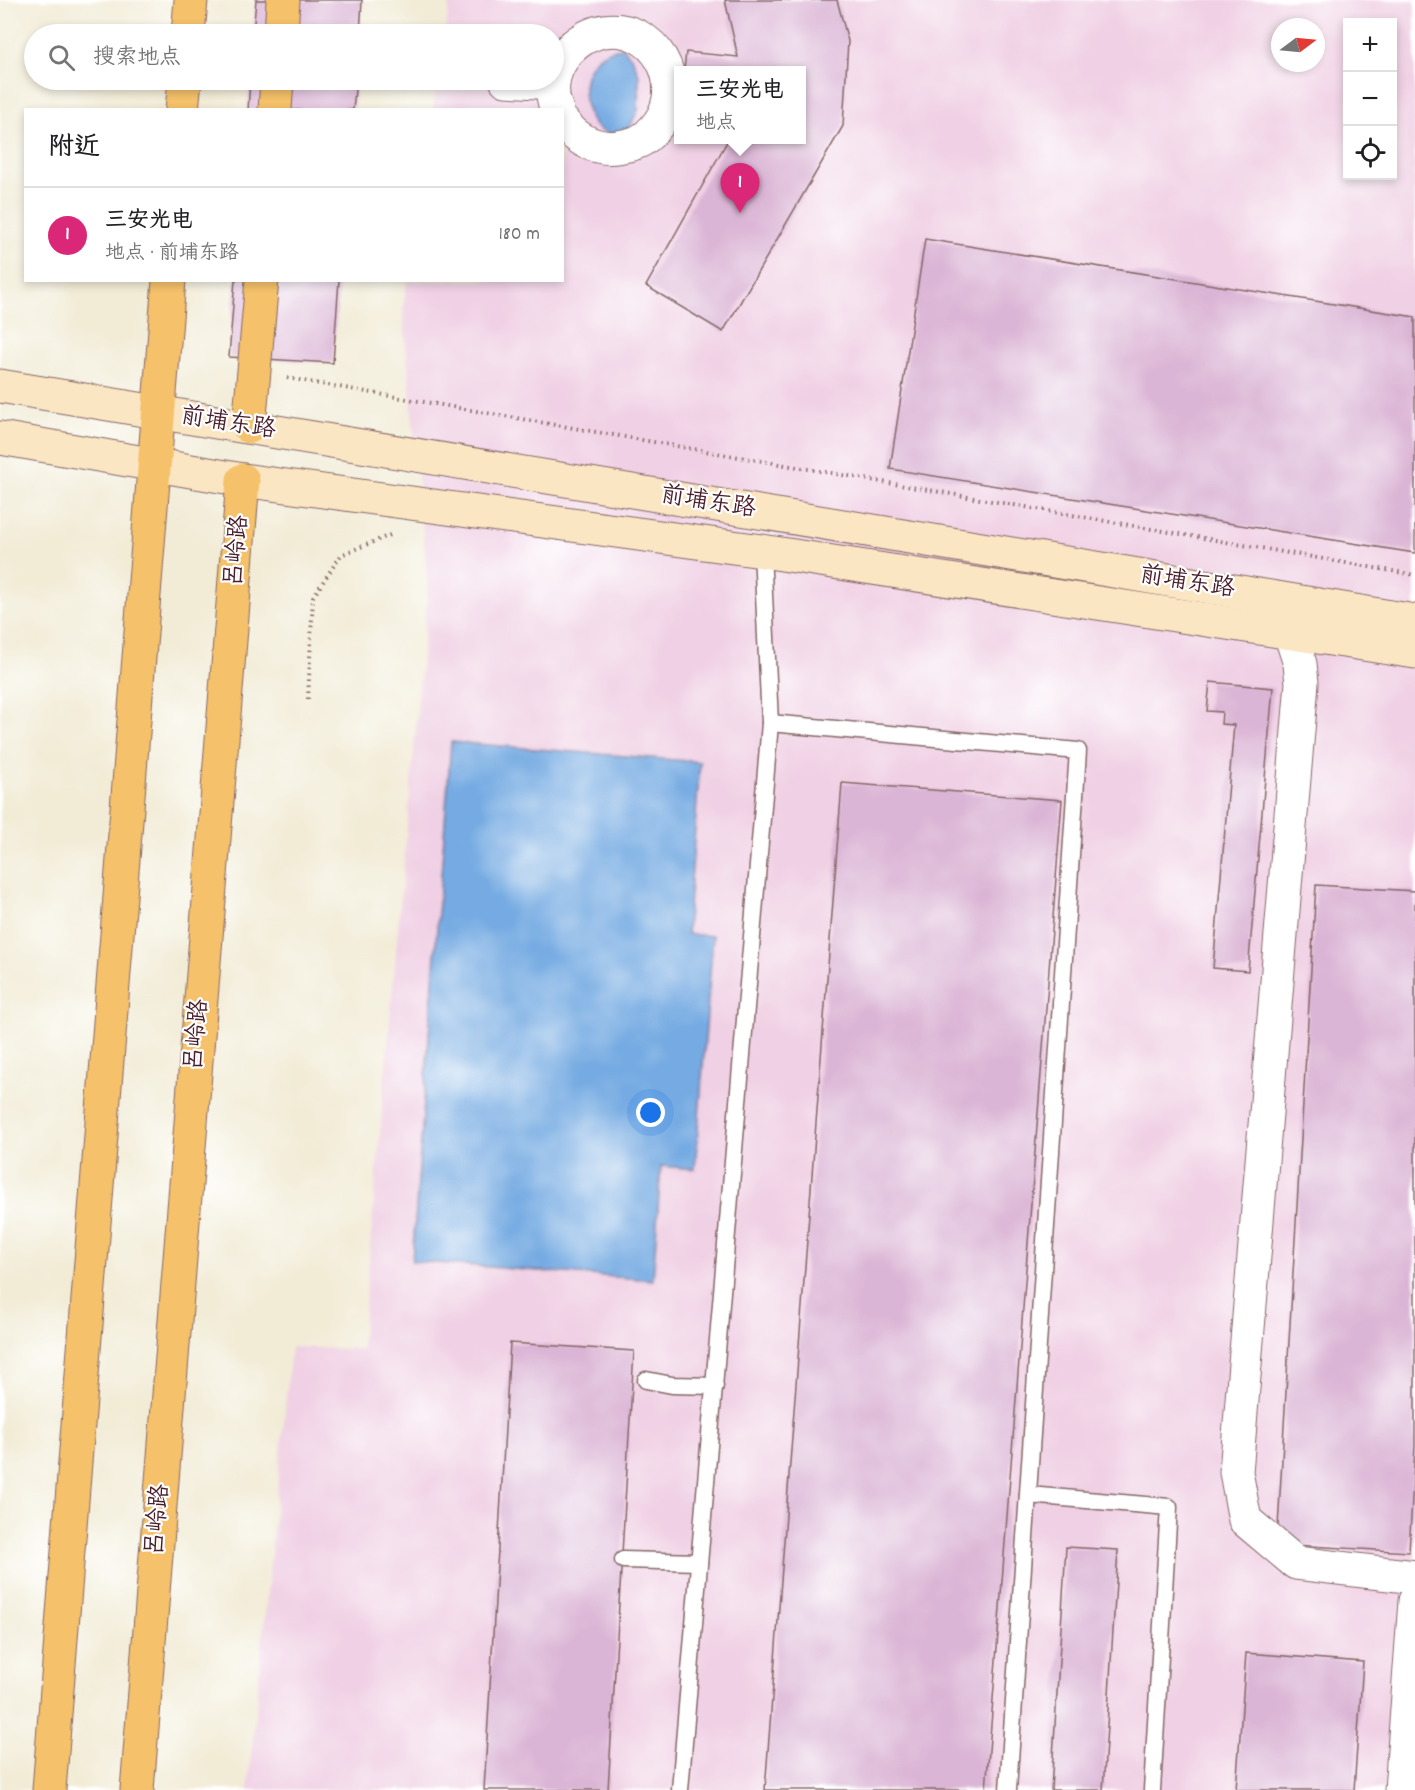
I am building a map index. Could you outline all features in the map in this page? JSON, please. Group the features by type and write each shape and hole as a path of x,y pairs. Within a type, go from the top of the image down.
{"main road":[{"path":"189,24 191,0"},
{"path":"282,24 283,0"},
{"path":"182,108 184,90"},
{"path":"275,108 276,90"},
{"path":"49,1790 169,282"},
{"name":"吕岭路","path":"137,1790 243,480 262,282"},
{"name":"前埔东路","path":"0,386 1415,621"},
{"name":"前埔东路","path":"0,438 243,480 762,551 1415,652"}],"street":[{"path":"564,54 579,39 593,33 613,30 627,32 646,40 660,54 669,73 671,95 665,115 653,132 636,143 609,148 594,146 576,136 564,123"},
{"path":"537,90 555,96"},
{"path":"1290,633 1300,664 1302,684 1236,1472 1245,1520 1296,1563 1415,1577"},
{"path":"1401,1790 1415,1601"}],"lane":[{"path":"680,1790 770,723 762,551"},
{"path":"770,723 1078,751 1008,1790"},
{"path":"646,1380 715,1386"},
{"path":"1028,1496 1169,1507 1152,1790"},
{"path":"623,1560 699,1563"}],"path":[{"path":"255,372 1415,575"},
{"path":"308,699 313,597 341,555 394,533"}],"shaded area":[{"path":"450,0 1415,0 1415,1790 248,1790 291,1347 361,1349 428,589 403,310 407,282 564,282 564,108 433,108 436,90 564,90 564,24 446,24"}],"water":[{"path":"623,48 632,58 639,75 638,110 629,129 615,135 602,131 593,123 585,101 585,79 594,62 602,55 611,50"},
{"path":"451,742 700,762 687,934 713,936 695,1169 661,1166 653,1280 412,1261"}],"building":[{"path":"256,0 362,0 361,24 254,24"},
{"path":"725,0 837,0 848,41 843,126 723,332 646,286 726,144 806,144 806,66 684,66 686,52 738,57"},
{"path":"249,90 355,90 353,108 248,108"},
{"path":"925,239 1415,317 1415,553 890,469"},
{"path":"235,282 339,282 333,363 229,357"},
{"path":"1210,682 1273,688 1248,971 1213,968 1234,725 1221,724 1222,712 1207,711"},
{"path":"842,783 1062,800 986,1790 765,1790"},
{"path":"1316,885 1415,891 1415,1446 1409,1552 1277,1544"},
{"path":"510,1343 634,1351 608,1790 484,1790"},
{"path":"1066,1547 1118,1550 1103,1790 1051,1790"},
{"path":"1246,1653 1363,1662 1354,1790 1236,1790"}],"place":[{"name":"三安光电","path":"740,213"}]}
